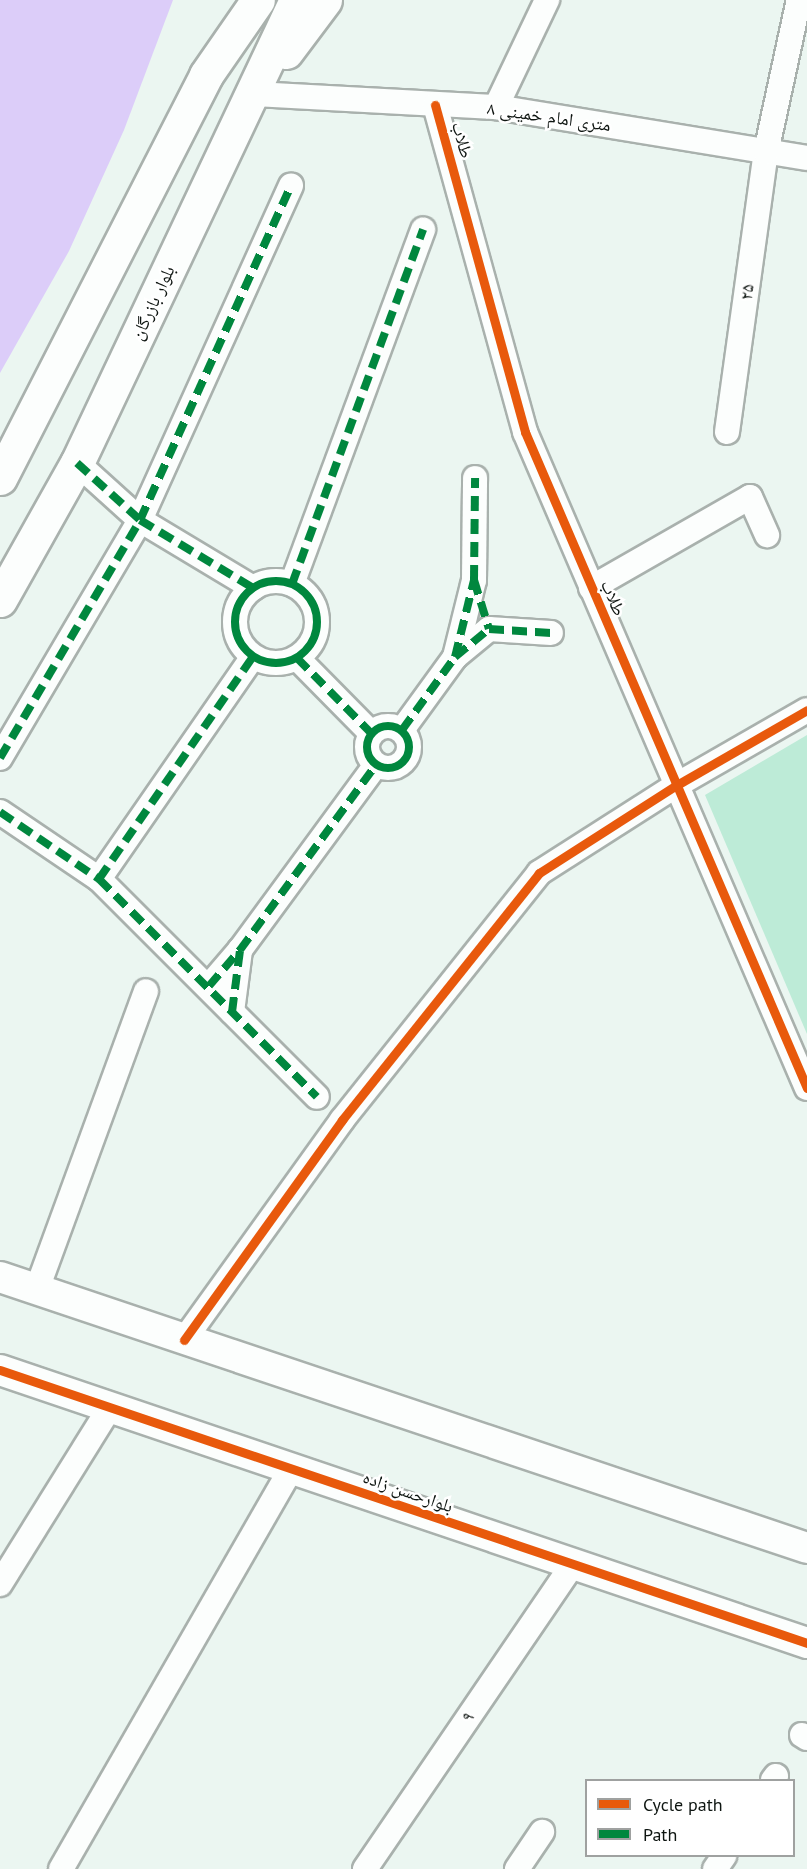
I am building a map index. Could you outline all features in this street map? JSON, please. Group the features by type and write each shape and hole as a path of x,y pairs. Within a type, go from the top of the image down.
{"main road":[{"path":"0,478 245,0"},
{"path":"206,75 258,0"},
{"name":"بلوار بازرگان","path":"0,600 77,463 296,0"},
{"path":"253,94 325,0"}],"street":[{"path":"496,107 547,0"},
{"name":"۲۵","path":"727,432 766,152 799,0"},
{"name":"۸ متری امام خمینی","path":"253,94 496,107 807,158"},
{"name":"طلاب","path":"435,105 525,432 675,786 807,1088"},
{"path":"0,758 140,520 291,185"},
{"path":"292,584 423,229"},
{"path":"77,463 140,520 253,588"},
{"path":"455,657 474,580 475,478"},
{"path":"591,588 750,496 767,535"},
{"path":"474,580 489,628"},
{"path":"272,582 292,584 312,601 317,613 314,639 297,658 274,664 253,657 243,648 235,622 237,609 253,588 272,582"},
{"path":"402,730 455,657 489,628 551,633"},
{"path":"99,879 253,657"},
{"path":"297,658 371,733"},
{"path":"184,1340 342,1120 539,873 675,786 807,710"},
{"path":"389,725 402,730 409,742 407,757 390,768 376,765 366,746 371,733 389,725"},
{"path":"209,986 240,950 376,765"},
{"path":"0,812 99,879 209,986 317,1097"},
{"path":"232,1012 240,950"},
{"path":"37,1289 146,991"},
{"path":"0,1277 807,1548"},
{"name":"بلوارحسن زاده","path":"0,1370 111,1406 572,1566 807,1643"},
{"path":"0,1584 111,1406"},
{"path":"61,1869 291,1469"},
{"name":"۹","path":"365,1869 572,1566"},
{"path":"517,1869 542,1833"}],"green space":[{"path":"807,735 807,1034 705,795"}],"shaded area":[{"path":"0,0 173,0 124,130 69,251 0,373"}],"marked path":[{"path":"0,758 140,520 291,185"},
{"path":"292,584 423,229"},
{"path":"77,463 140,520 253,588"},
{"path":"402,730 455,657 474,580 475,478"},
{"path":"474,580 489,629"},
{"path":"276,581 292,584 305,593 314,606 317,622 314,638 305,651 292,660 276,663 260,660 247,651 238,638 235,622 238,606 247,593 260,584 276,581"},
{"path":"455,657 489,629 551,633"},
{"path":"99,879 253,657"},
{"path":"297,658 371,733"},
{"path":"388,726 396,727 403,732 408,739 409,747 408,755 403,762 396,767 388,768 380,767 373,762 368,755 367,747 368,739 373,732 380,727 388,726"},
{"path":"209,986 240,950 376,765"},
{"path":"0,812 99,879 317,1097"},
{"path":"232,1012 240,950"}],"cycle path":[{"path":"435,105 525,432 807,1088"},
{"path":"184,1340 342,1120 539,873 675,786 807,710"},
{"path":"0,1370 807,1643"}]}
